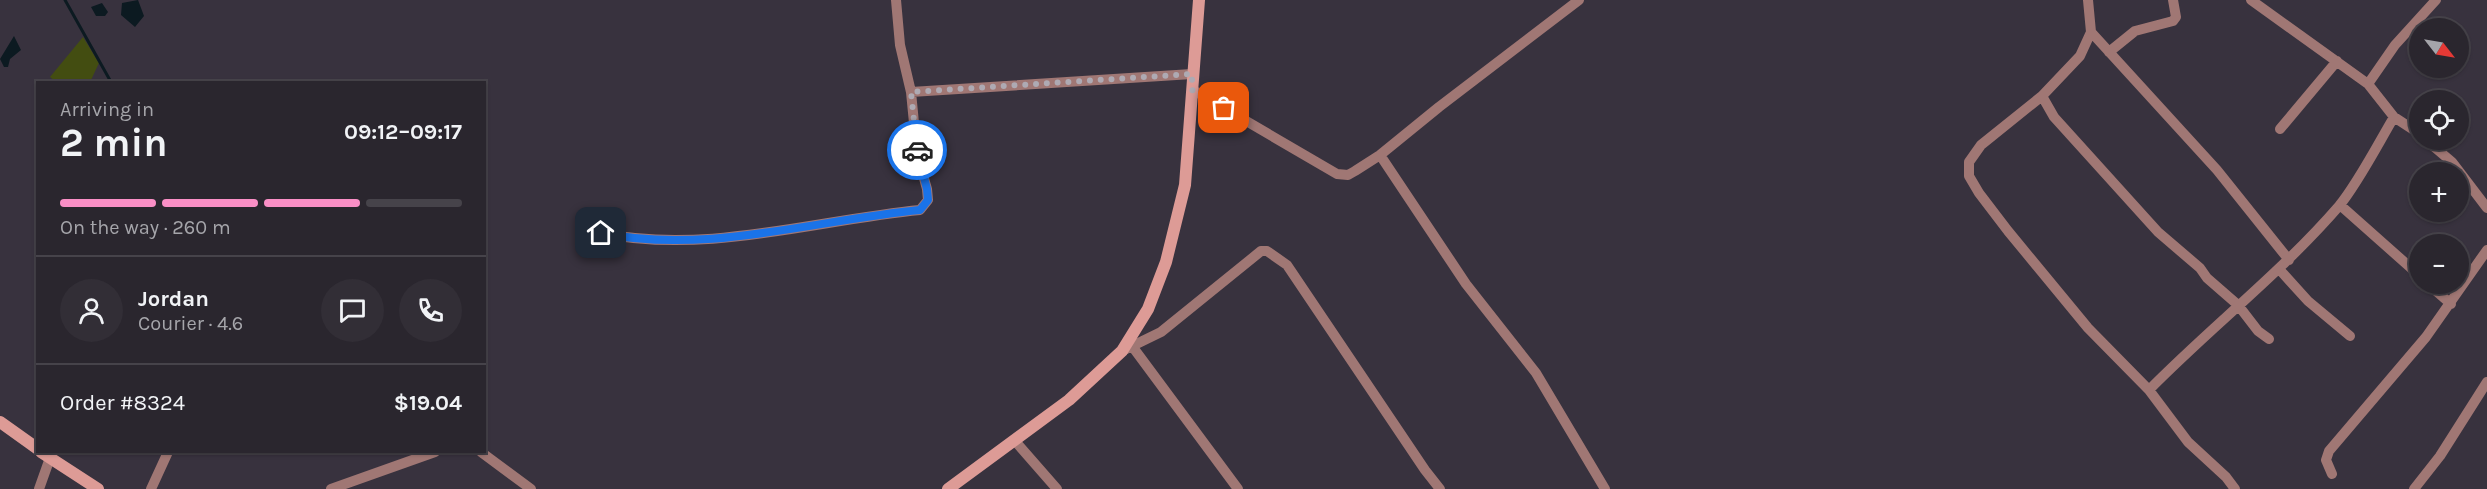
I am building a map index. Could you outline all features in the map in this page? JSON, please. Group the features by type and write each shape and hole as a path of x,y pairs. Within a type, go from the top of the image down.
{"street":[{"path":"601,233 649,240 723,237 920,210 928,200 927,189 917,154 911,92 900,45 896,0"},
{"path":"1127,349 1148,309 1166,262 1185,185 1199,0"},
{"path":"1192,90 1337,174 1355,171 1380,155 1439,106 1579,0"},
{"path":"2088,0 2091,32 2080,56 2042,96 1981,145 1969,162 1969,176 2008,231 2088,328 2149,390 2188,442 2226,477 2235,489"},
{"path":"2109,52 2135,31 2173,21 2176,17 2173,0"},
{"path":"2252,0 2368,84 2394,117 2409,127"},
{"path":"2368,84 2395,45 2436,0"},
{"path":"2091,32 2217,170 2289,260"},
{"path":"2280,129 2337,61"},
{"path":"911,92 1192,74"},
{"path":"2042,96 2054,117 2158,232 2184,253 2207,278 2238,305 2258,331 2269,339"},
{"path":"2149,390 2289,260 2340,205 2394,117"},
{"path":"2438,150 2452,162 2487,208"},
{"path":"1380,155 1466,284 1536,373 1605,489"},
{"path":"2340,205 2409,266"},
{"path":"2332,474 2326,460 2330,452 2393,378 2451,304 2487,250"},
{"path":"948,489 1069,400 1127,349 1161,332 1261,251 1267,251 1287,265 1440,489"},
{"path":"2279,269 2308,301 2350,336"},
{"path":"2440,294 2451,304"},
{"path":"1127,349 1238,489"},
{"path":"2414,489 2440,456 2487,382"},
{"path":"0,422 36,448"},
{"path":"1014,441 1057,489"},
{"path":"151,489 168,453"},
{"path":"331,489 432,453"},
{"path":"482,453 531,489"},
{"path":"39,489 46,455 80,475 98,489"}],"green space":[{"path":"83,37 99,63 90,81 55,81 50,77"}],"shaded area":[{"path":"138,0 144,16 135,27 121,15 122,3"},
{"path":"102,3 108,12 105,16 96,16 91,7"},
{"path":"14,36 21,50 10,59 8,67 4,67 0,59"}],"waterway":[{"path":"65,0 110,81"}],"way so far":[{"path":"917,150 911,92 1192,74 1192,90 1224,108"}],"route":[{"path":"601,233 649,240 723,237 920,210 928,200 917,150"}]}
